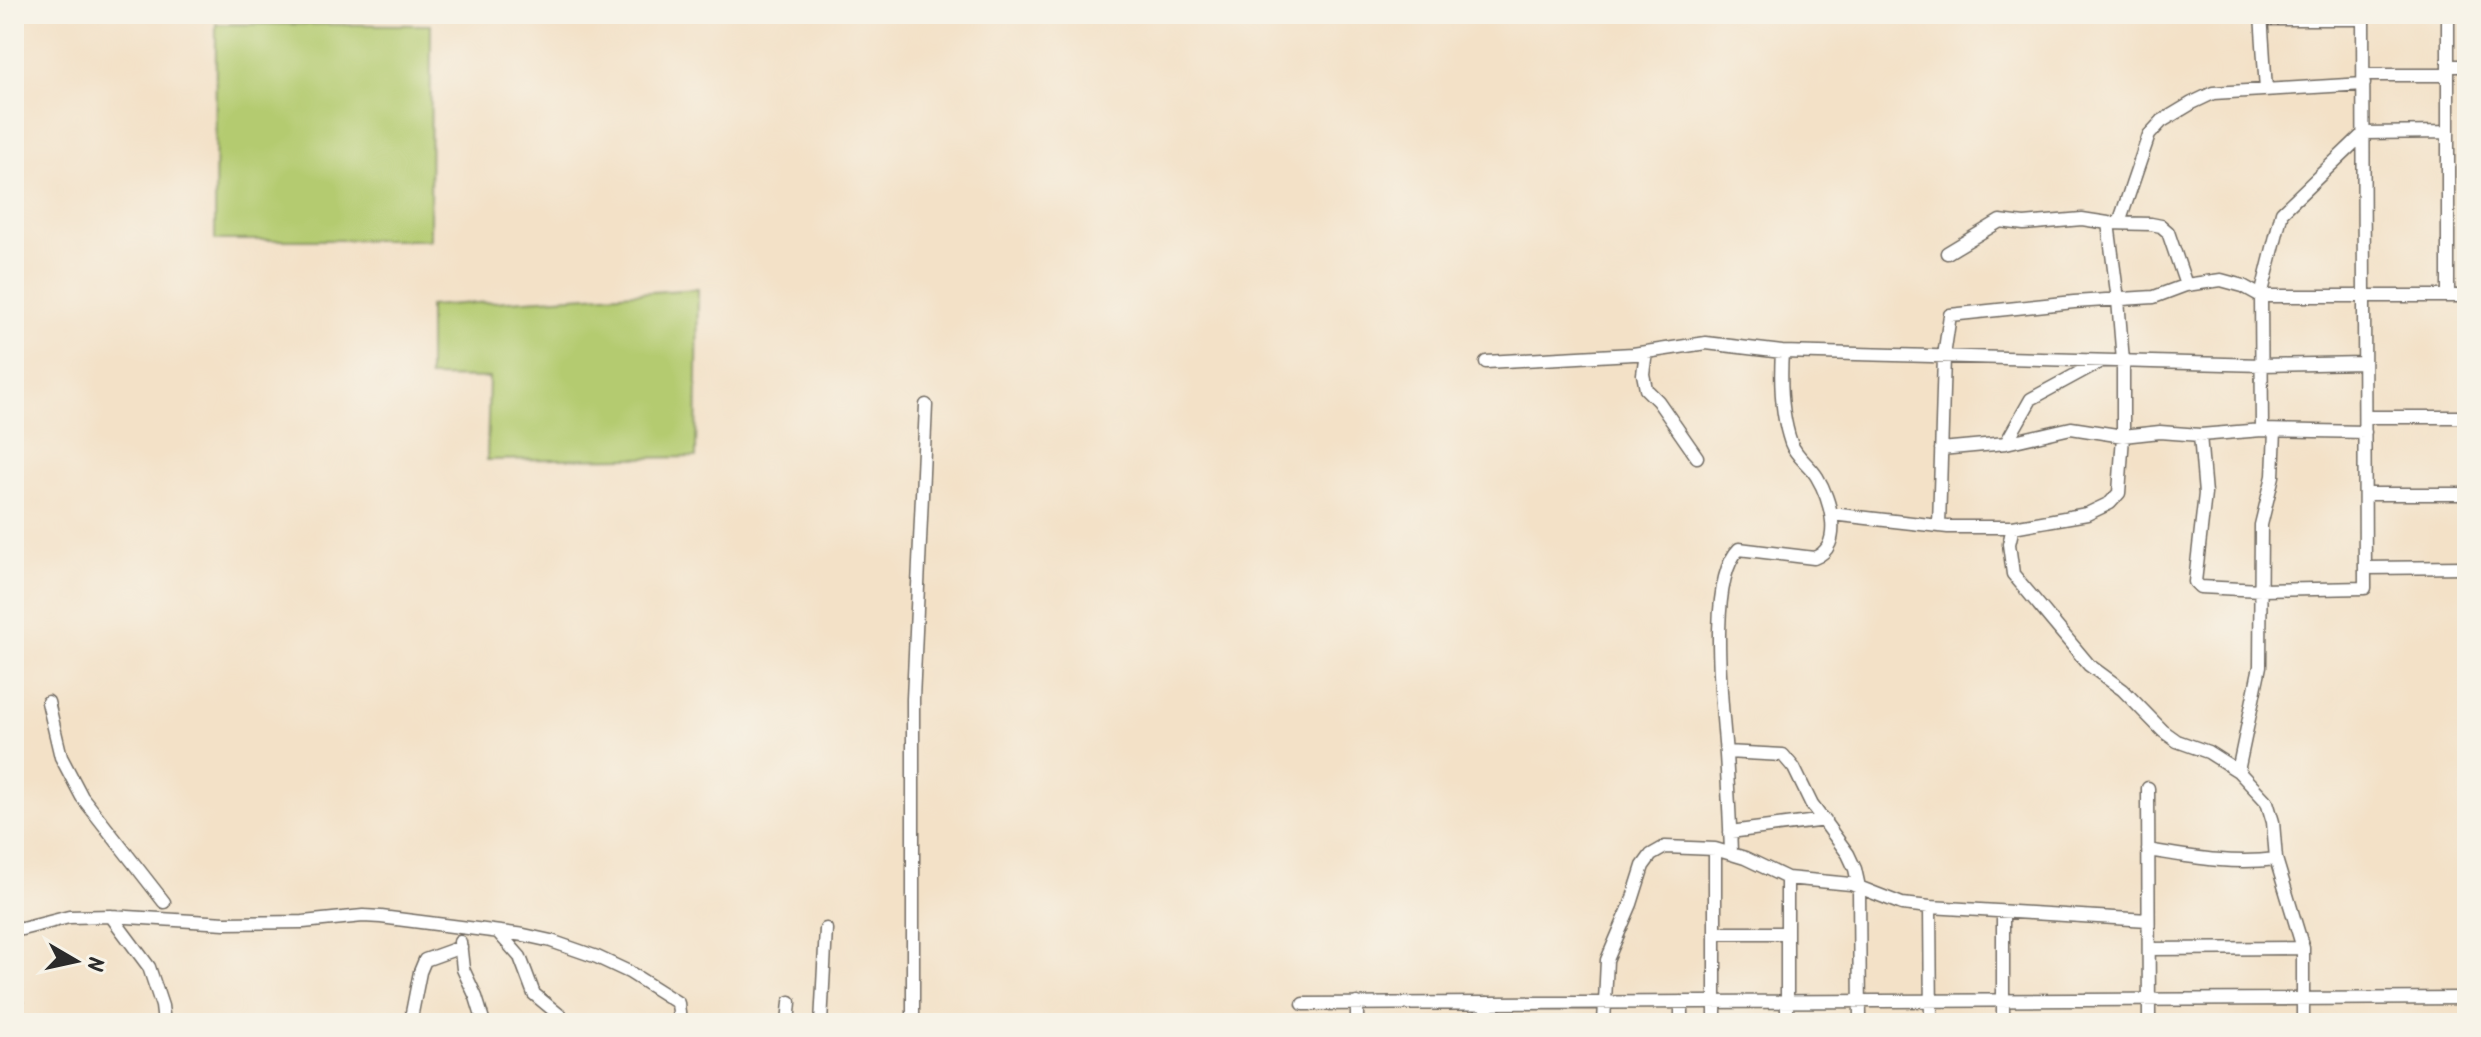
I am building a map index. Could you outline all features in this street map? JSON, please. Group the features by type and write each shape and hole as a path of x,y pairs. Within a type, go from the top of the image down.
{"street":[{"path":"2448,14 2448,296"},
{"path":"2200,435 2205,494 2195,582 2200,587 2261,590 2365,588 2363,16 2261,17 2266,90"},
{"path":"1831,514 1939,526 2013,527 2087,514 2110,503 2119,493 2123,436 2123,361 2114,223 2149,135 2162,121 2213,93 2266,90 2467,66"},
{"path":"2238,771 2260,666 2261,525 2273,476 2262,365 2261,296 2282,212 2364,133 2448,132"},
{"path":"1947,253 2000,221 2024,224 2082,219 2151,224 2161,226 2168,232 2186,285"},
{"path":"1939,526 1944,356 1950,315 2154,297 2186,285 2221,280 2243,286 2261,296 2467,296"},
{"path":"1486,362 1646,352 1706,343 1782,352 2262,365 2364,363"},
{"path":"1646,352 1643,374 1646,389 1697,457"},
{"path":"1731,853 1720,630 1722,594 1730,564 1739,549 1814,558 1830,547 1832,530 1825,493 1816,475 1793,449 1789,439 1780,387 1782,352"},
{"path":"2006,443 2031,399 2102,360"},
{"path":"913,1023 913,699 926,405"},
{"path":"2365,417 2467,417"},
{"path":"1941,449 2006,443 2071,428 2123,436 2160,432 2200,435 2268,431 2365,432"},
{"path":"2365,494 2467,494"},
{"path":"2013,527 2009,544 2013,574 2079,655 2123,690 2163,731 2177,741 2208,752 2238,771 2267,802 2273,822 2276,859 2303,948 2303,1023"},
{"path":"2365,568 2467,567"},
{"path":"48,702 61,757 82,797 164,902"},
{"path":"1726,752 1783,755 1794,768 1812,805 1848,854 1859,887 1860,1023"},
{"path":"2148,788 2149,1023"},
{"path":"1730,832 1825,820"},
{"path":"1604,1023 1607,960 1643,866 1651,855 1665,847 1715,849 1787,878 1851,884 1902,904 2148,920"},
{"path":"1715,849 1715,1023"},
{"path":"2148,850 2218,860 2256,862 2276,859"},
{"path":"1787,878 1787,1023"},
{"path":"1930,907 1931,1023"},
{"path":"2003,912 2003,1023"},
{"path":"111,916 149,967 162,1006 164,1023"},
{"path":"14,931 69,917 111,916 225,923 303,922 363,916 498,932 551,941 629,972 678,1003 680,1023"},
{"path":"457,928 463,969 484,1023"},
{"path":"821,1023 826,929"},
{"path":"498,932 520,957 534,994 569,1023"},
{"path":"1715,933 1787,933"},
{"path":"410,1023 425,960 461,947"},
{"path":"2149,949 2303,948"},
{"path":"14,962 18,1023"},
{"path":"1303,1004 2467,998"},
{"path":"788,1023 790,1002"},
{"path":"1681,1002 1681,1023"},
{"path":"1357,1003 1357,1023"},
{"path":"1487,1003 1487,1023"}],"green space":[{"path":"216,24 431,25 430,240 215,240"},
{"path":"698,289 696,457 487,460 489,378 429,377 429,306"}]}
